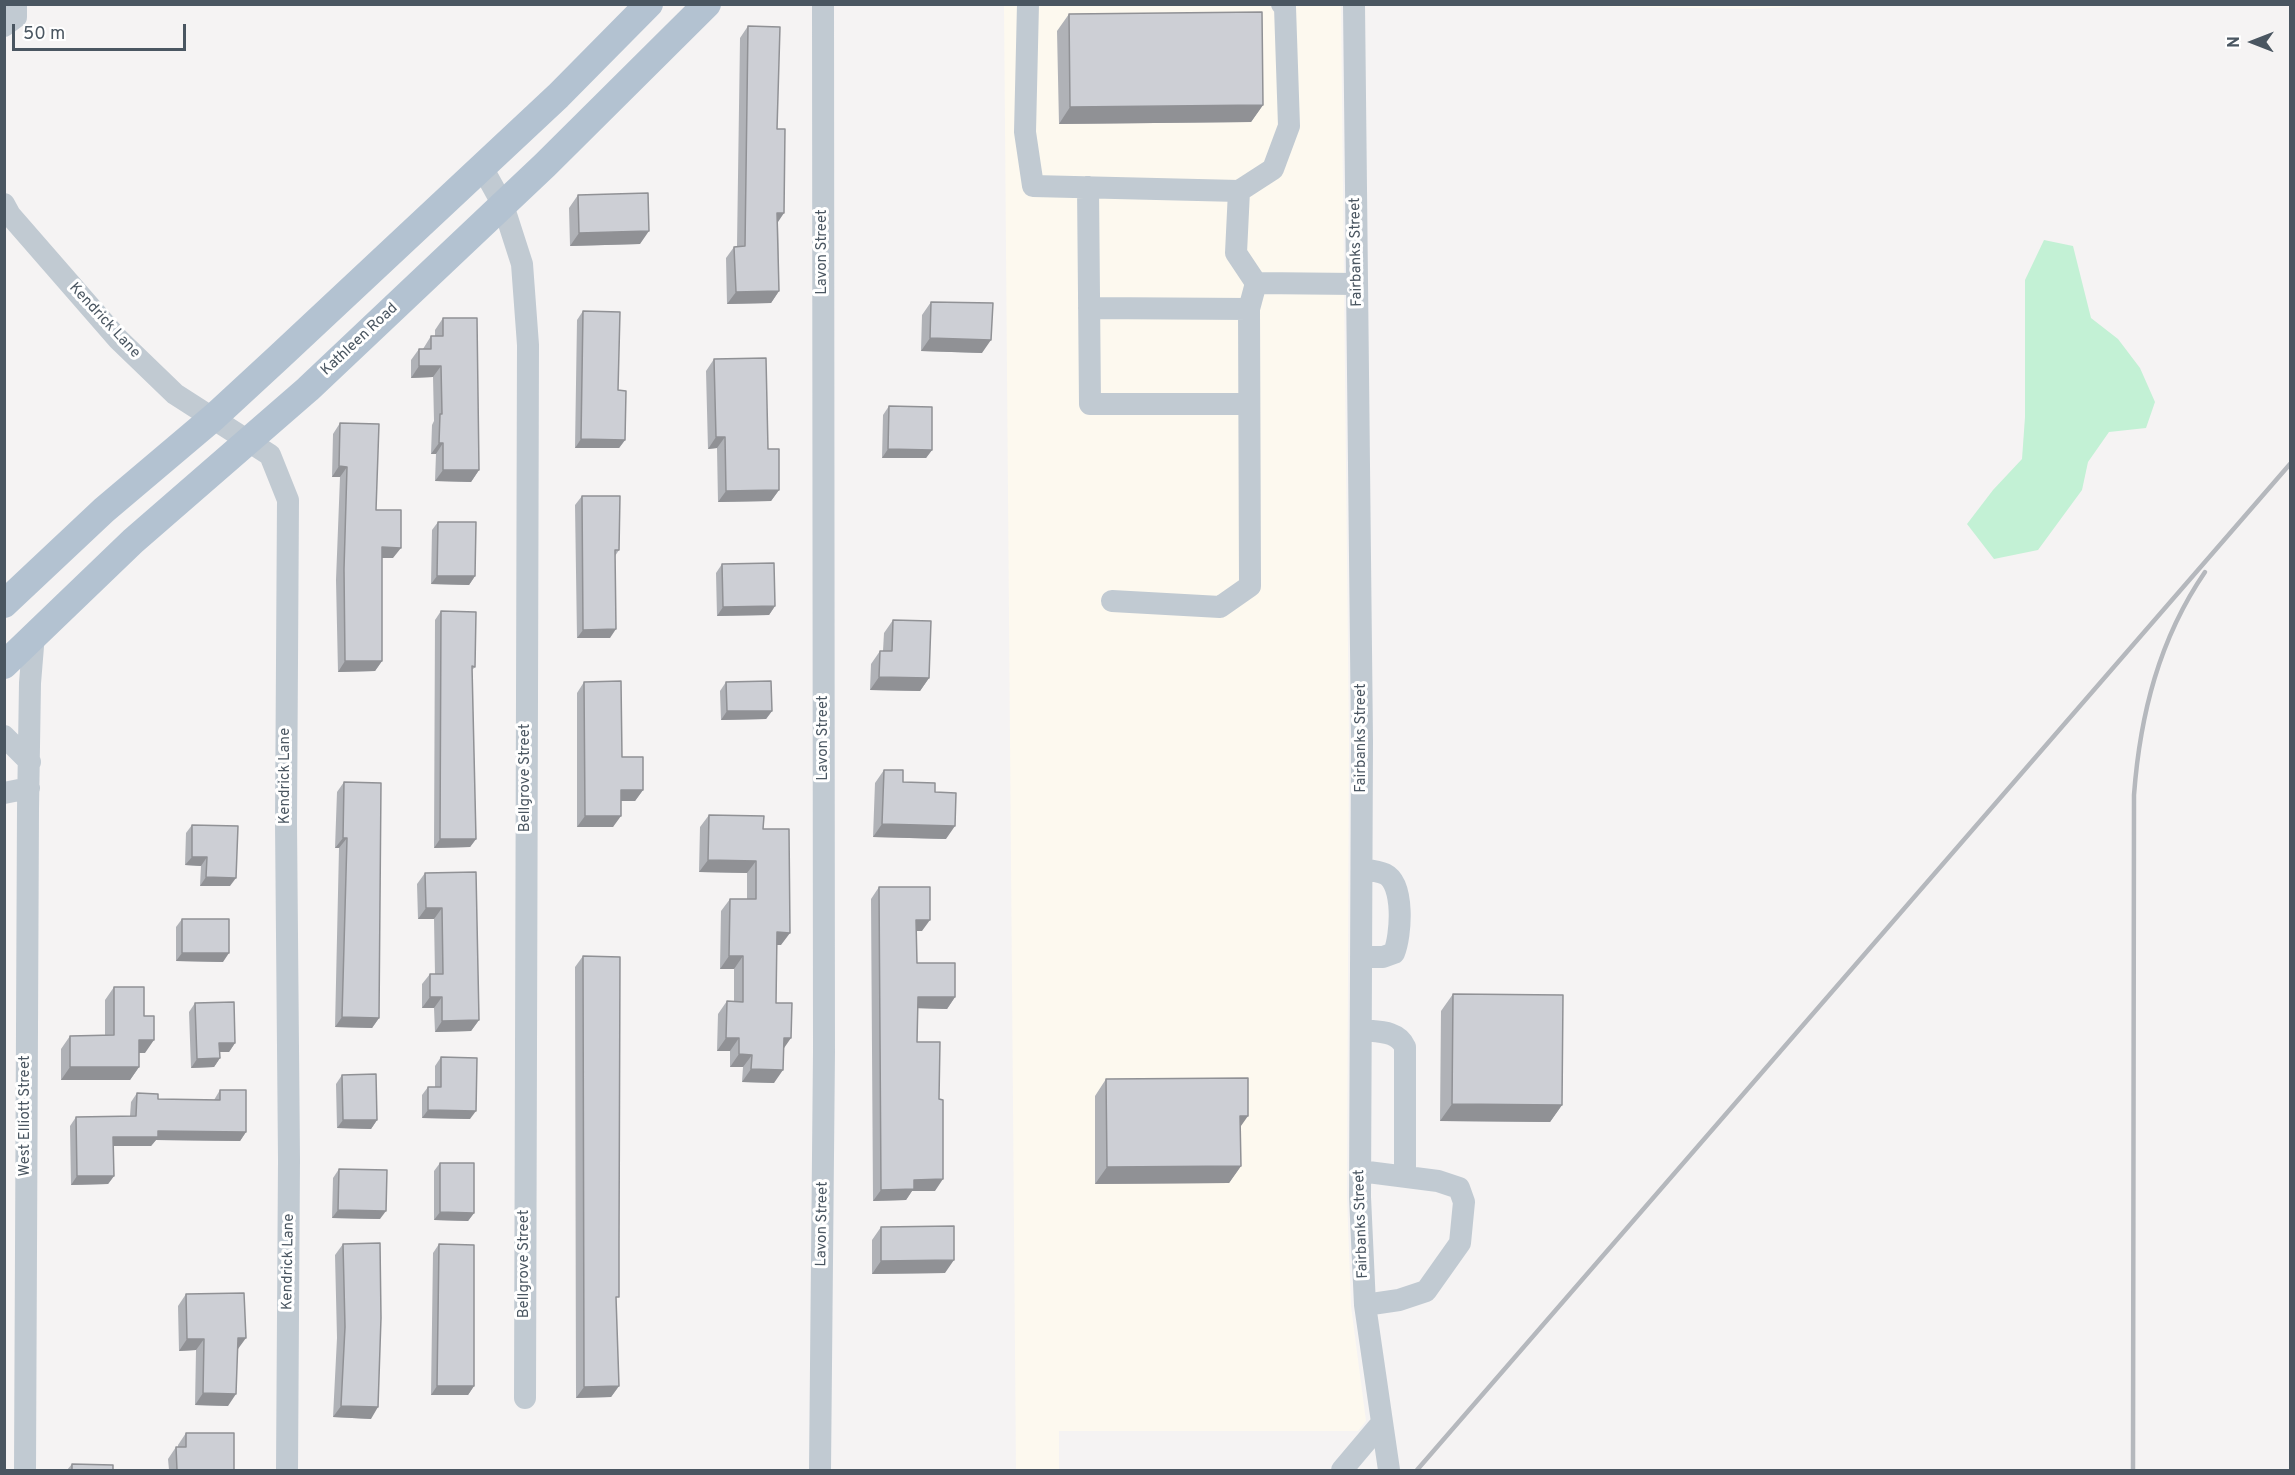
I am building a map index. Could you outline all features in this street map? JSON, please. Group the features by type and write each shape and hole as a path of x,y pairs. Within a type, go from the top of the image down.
{"main road":[{"path":"4,604 104,510 214,417 558,96 649,4"},
{"name":"Kathleen Road","path":"4,665 132,541 308,389 503,204 707,4"}],"street":[{"path":"4,26 16,17 16,4"},
{"name":"Lavon Street","path":"820,1470 824,1051 823,4"},
{"path":"1028,4 1025,132 1034,186 1239,191 1273,169 1289,126 1285,7 1282,4"},
{"name":"Fairbanks Street","path":"1354,4 1362,869 1360,1171 1365,1305 1380,1425 1389,1470"},
{"name":"Bellgrove Street","path":"482,167 503,204 522,264 528,345 525,1398"},
{"path":"1088,187 1090,404 1249,404"},
{"path":"1112,600 1220,607 1250,586 1249,309 1256,283 1236,252 1239,191"},
{"name":"Kendrick Lane","path":"4,204 10,216 118,339 175,394 249,439 270,455 288,500 286,823 290,1160 287,1470"},
{"path":"1256,283 1357,284"},
{"path":"1089,308 1249,309"},
{"name":"West Elliott Street","path":"25,1470 30,683 34,634"},
{"path":"4,736 30,762"},
{"path":"4,793 29,788"},
{"path":"1361,957 1383,957 1394,953 1399,941 1398,898 1393,881 1384,874 1362,869"},
{"path":"1361,1030 1395,1036 1402,1040 1405,1047 1405,1176"},
{"path":"1360,1171 1438,1181 1459,1188 1464,1202 1460,1243 1426,1291 1399,1300 1365,1305"},
{"path":"1342,1470 1380,1425"}],"shaded area":[{"path":"1828,4 1751,9 1518,5"},
{"path":"1004,5 1341,5 1349,741 1347,1197 1351,1306 1366,1421 1358,1431 1059,1431 1059,1470 1016,1470"}],"green space":[{"path":"2044,240 2073,246 2091,318 2118,339 2140,368 2155,402 2146,428 2109,432 2088,462 2082,490 2038,550 1994,559 1967,524 1993,490 2022,459 2025,417 2025,280"}],"building":[{"path":"1262,12 1263,105 1070,107 1069,14"},
{"path":"748,26 780,27 777,129 785,129 784,213 777,213 779,291 736,292 734,247 745,246"},
{"path":"648,193 649,231 579,233 578,195"},
{"path":"931,302 993,303 991,340 930,338"},
{"path":"583,311 620,312 618,390 626,391 625,440 581,439"},
{"path":"443,318 477,318 479,470 443,470 443,443 439,443 440,414 442,414 441,366 419,366 419,349 431,349 431,336 443,336"},
{"path":"766,358 768,449 779,449 779,490 726,491 725,437 716,437 714,359"},
{"path":"889,406 932,407 932,450 888,449"},
{"path":"340,423 379,424 376,510 401,510 401,548 382,547 382,661 345,661 344,569 347,467 339,466"},
{"path":"582,496 620,496 619,550 615,550 616,629 583,630"},
{"path":"438,522 476,522 475,576 437,576"},
{"path":"774,563 775,606 723,607 722,564"},
{"path":"441,611 476,612 475,667 472,666 476,839 440,839"},
{"path":"893,620 931,621 929,678 879,677 880,651 892,651"},
{"path":"621,681 622,757 643,757 643,790 621,790 621,816 585,816 584,682"},
{"path":"771,681 772,711 727,711 726,682"},
{"path":"884,770 903,770 903,782 935,783 935,792 956,793 955,826 882,824"},
{"path":"344,782 381,783 379,1018 342,1017 347,838 343,838"},
{"path":"709,815 764,816 763,829 789,829 790,933 777,932 776,1003 792,1003 791,1038 784,1038 783,1070 751,1069 752,1055 739,1054 739,1038 726,1038 727,1001 743,1002 743,956 729,956 730,899 756,899 756,861 708,860"},
{"path":"192,825 238,826 236,878 206,877 207,857 192,857"},
{"path":"476,872 479,1020 442,1021 442,997 430,997 430,974 443,974 442,908 426,908 425,873"},
{"path":"879,887 930,887 930,920 916,920 917,963 955,963 955,997 918,997 917,1042 940,1042 939,1099 943,1100 943,1179 914,1180 914,1189 881,1190"},
{"path":"182,919 229,919 229,953 182,953"},
{"path":"583,956 620,957 619,1297 616,1297 619,1386 584,1387"},
{"path":"114,987 144,987 144,1016 154,1016 154,1040 139,1040 139,1067 70,1067 70,1036 114,1035"},
{"path":"1453,994 1563,995 1562,1105 1452,1104"},
{"path":"234,1002 235,1043 219,1043 220,1058 197,1059 195,1003"},
{"path":"441,1057 477,1058 476,1111 428,1110 428,1087 441,1087"},
{"path":"376,1074 377,1120 343,1120 342,1075"},
{"path":"1248,1078 1248,1116 1240,1116 1241,1166 1107,1167 1106,1079"},
{"path":"220,1090 246,1090 246,1132 158,1131 158,1137 113,1137 114,1176 77,1176 76,1117 136,1116 137,1093 158,1094 158,1099 220,1100"},
{"path":"440,1163 474,1163 474,1213 440,1212"},
{"path":"339,1169 387,1170 386,1211 338,1210"},
{"path":"954,1226 954,1260 881,1261 881,1227"},
{"path":"380,1243 381,1318 378,1407 341,1406 345,1327 343,1244"},
{"path":"439,1244 474,1245 474,1386 437,1386"},
{"path":"244,1293 246,1338 238,1338 236,1394 203,1393 204,1339 187,1339 186,1294"},
{"path":"186,1433 234,1433 234,1470 177,1470 176,1447 186,1447"},
{"path":"72,1464 113,1465 113,1470 72,1470"}],"railway":[{"path":"1417,1470 2290,464"},
{"path":"2133,1470 2134,795 2141,736 2154,679 2175,624 2205,572"}]}
